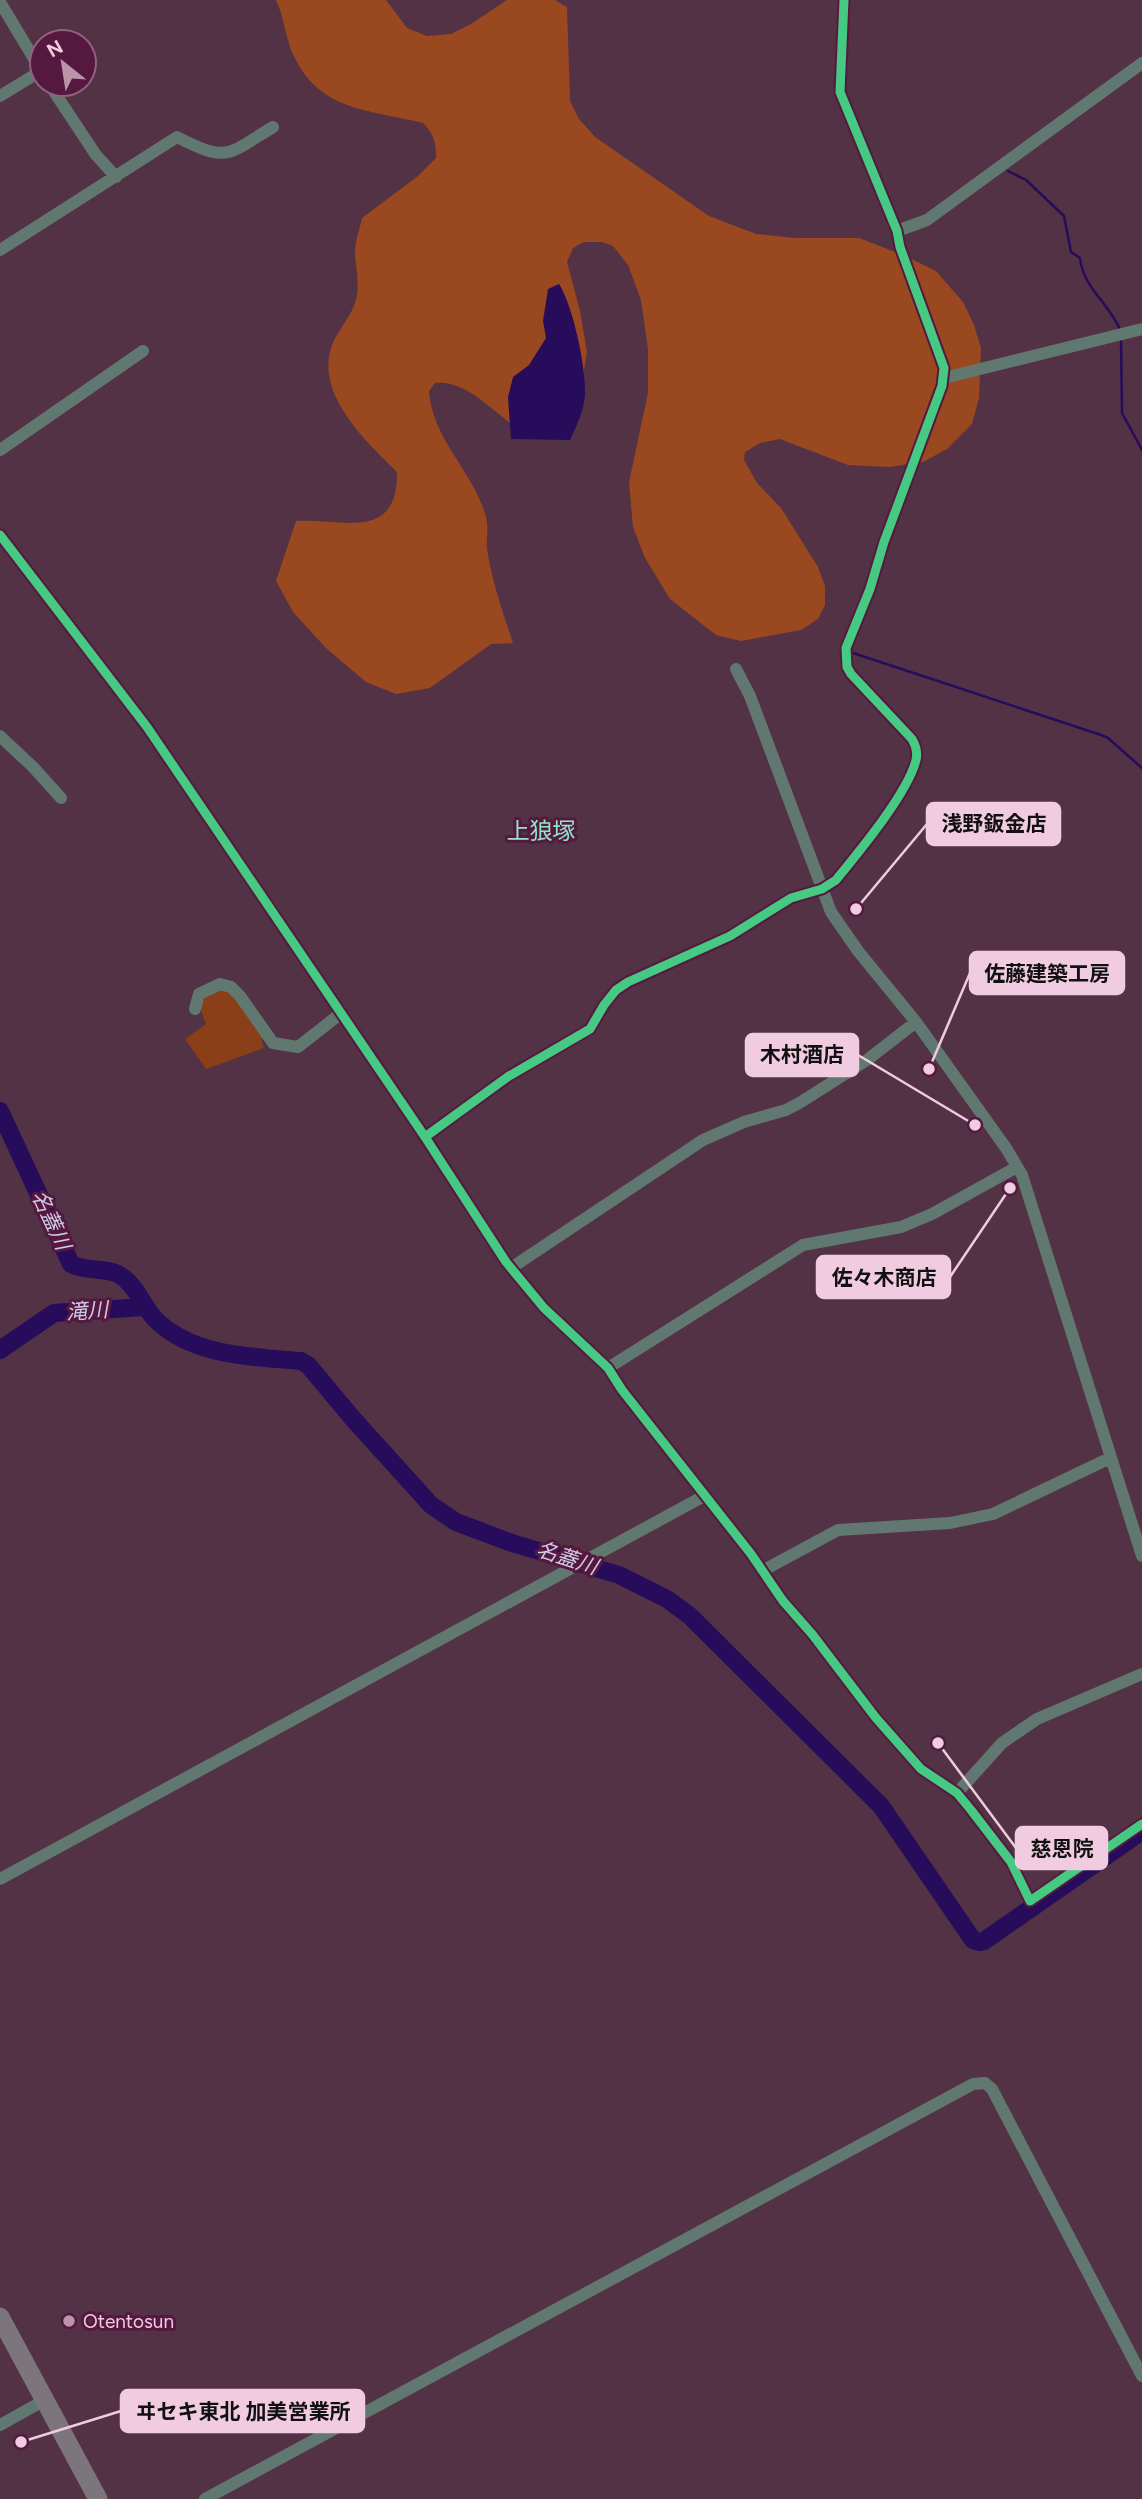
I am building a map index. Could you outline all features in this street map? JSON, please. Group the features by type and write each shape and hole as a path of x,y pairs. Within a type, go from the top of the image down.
{"highway":[{"path":"0,2317 98,2499"}],"street":[{"path":"425,1137 509,1076 590,1029 610,997 628,982 730,936 791,898 822,889 836,880 899,795 917,758 912,739 851,674 847,667 846,648 870,589 884,541 944,378 944,368 900,247 897,231 840,92 844,0"},
{"path":"0,2 28,48"},
{"path":"897,231 927,220 1142,63"},
{"path":"0,96 28,79"},
{"path":"58,98 96,155 116,177"},
{"path":"0,250 177,137 207,152 229,154 273,127"},
{"path":"944,378 1142,329"},
{"path":"0,450 143,351"},
{"path":"0,535 147,727 512,1268 544,1308 608,1368 876,1718 920,1769 957,1793 1011,1861 1030,1901 1142,1824"},
{"path":"736,669 750,696 831,912 846,935 916,1022 1017,1167 1025,1183 1142,1556"},
{"path":"0,736 61,798"},
{"path":"195,1009 200,994 220,984 231,987 273,1042 298,1047 340,1014"},
{"path":"512,1268 703,1140 744,1122 794,1106 867,1060 916,1022"},
{"path":"608,1368 803,1245 901,1227 932,1214 1017,1167"},
{"path":"762,1571 838,1530 950,1523 993,1514 1110,1458"},
{"path":"0,1879 704,1496"},
{"path":"957,1793 1002,1743 1037,1719 1142,1674"},
{"path":"205,2499 973,2084 985,2084 992,2089 1142,2376"},
{"path":"0,2425 45,2400"}],"shaded area":[{"path":"276,0 386,0 407,28 427,36 451,34 507,0 555,0 567,7 570,101 579,119 595,137 709,216 756,234 795,238 859,238 936,271 963,302 981,348 979,398 972,424 947,449 923,462 889,467 848,465 780,439 760,443 745,452 744,460 757,483 781,508 818,567 825,586 825,605 818,619 801,630 741,641 716,635 670,599 645,558 633,527 629,482 648,393 648,349 641,300 628,265 613,246 602,242 584,242 573,248 567,262 587,352 579,401 558,437 541,437 525,432 468,391 452,385 435,383 429,391 437,425 472,485 486,517 489,561 513,643 491,644 430,688 396,694 366,682 326,648 293,612 276,581 296,521 364,522 377,518 388,509 395,494 397,472 346,415 336,399 328,363 332,345 357,296 355,249 362,218 418,176 436,158 436,153 432,135 423,123 347,105 316,86 303,72 292,52"},
{"path":"559,284 574,321 581,353 585,382 582,412 570,440 511,439 508,397 513,377 529,365 546,338 543,321 548,289"},
{"path":"219,988 229,988 265,1037 261,1039 264,1048 206,1069 185,1039 206,1024 200,1008 201,998"}],"waterway":[{"path":"1008,171 1026,180 1064,216 1071,252 1080,258 1086,278 1121,332"},
{"path":"1121,338 1122,413 1142,450"},
{"path":"850,652 1101,735 1142,768"},
{"name":"名蓋川","path":"0,1111 71,1264 118,1274 124,1278 155,1319 186,1341 243,1356 301,1361 308,1365 431,1505 456,1522 512,1543 619,1575 667,1599 690,1616 881,1806 973,1940 984,1941 1142,1831"},
{"name":"滝川","path":"0,1350 54,1313 144,1307"}],"cycle path":[{"path":"425,1137 509,1076 590,1029 616,990 628,982 730,936 791,898 822,889 836,880 881,822 911,774 917,754 912,739 851,674 847,667 846,648 870,589 884,542 942,386 944,368 900,247 897,231 840,92 844,0"},
{"path":"0,535 147,727 425,1137 506,1262 544,1308 608,1368 622,1390 751,1554 783,1601 812,1634 876,1718 921,1769 957,1793 971,1810 1011,1862 1030,1901 1142,1824"}],"place":[{"name":"浅野鈑金店","path":"856,909"},
{"name":"佐藤建築工房","path":"929,1069"},
{"name":"木村酒店","path":"975,1125"},
{"name":"佐々木商店","path":"1010,1188"},
{"name":"慈恩院","path":"938,1743"},
{"name":"Otentosun","path":"69,2321"},
{"name":"ヰセキ東北 加美営業所","path":"21,2442"}],"district":[{"name":"上狼塚","path":"541,831"}]}
